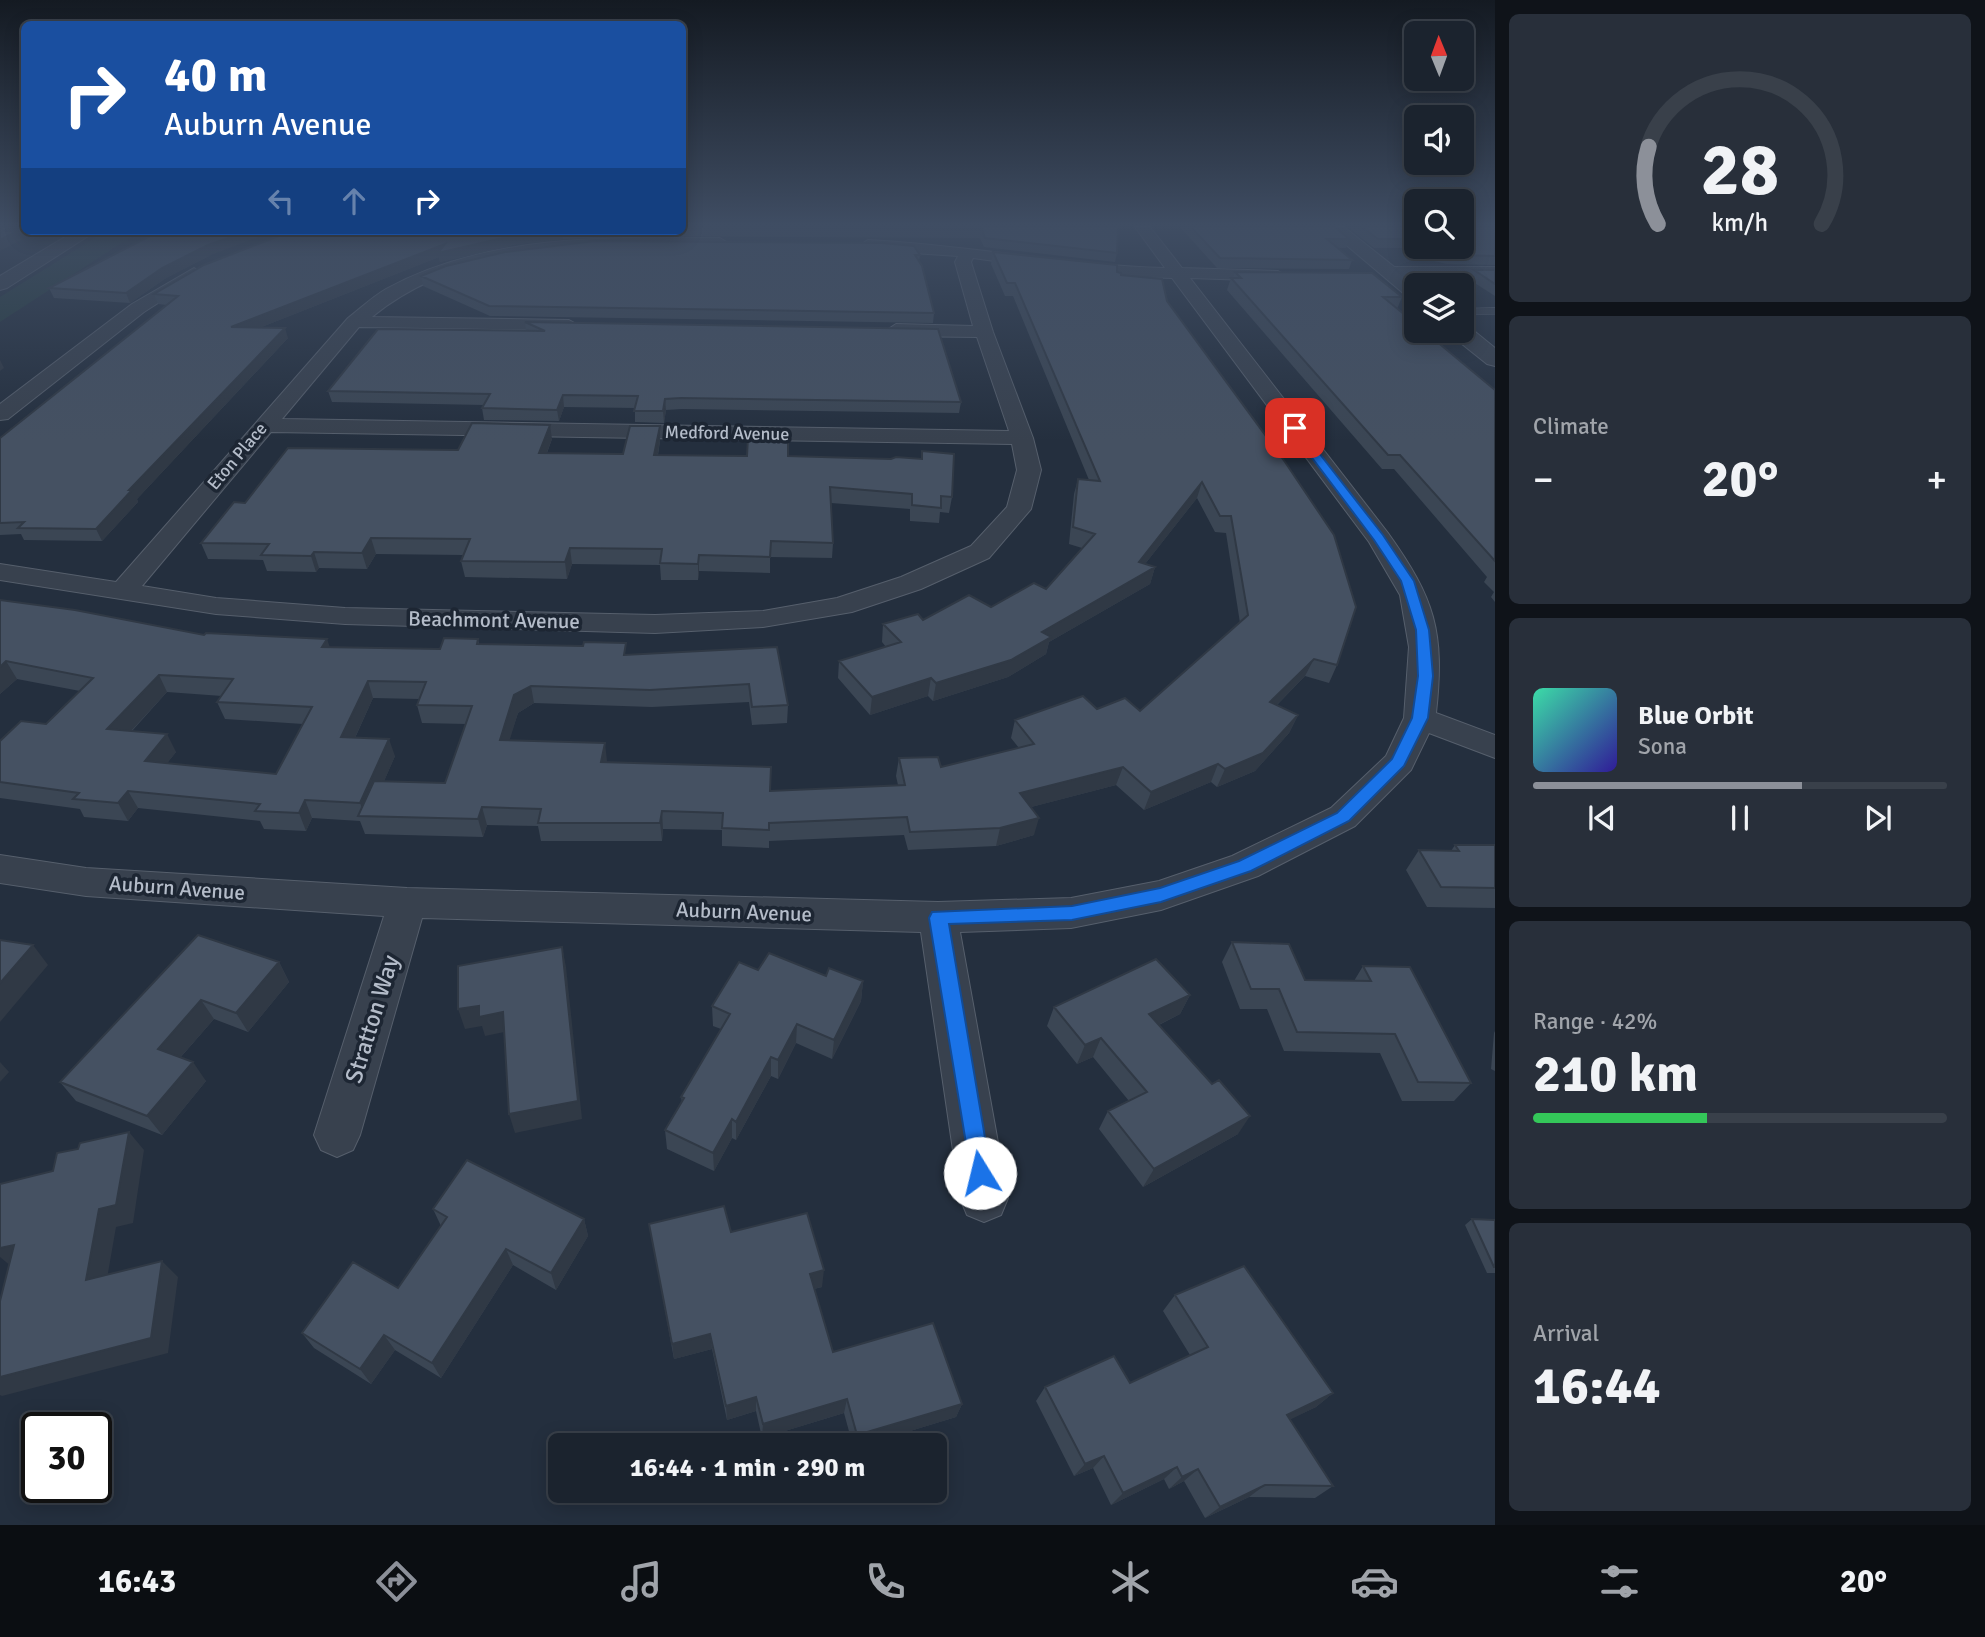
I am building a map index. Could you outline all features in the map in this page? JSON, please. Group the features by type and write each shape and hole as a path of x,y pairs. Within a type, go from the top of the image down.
{"street":[{"path":"0,414 152,298"},
{"name":"Eton Place","path":"122,592 354,322 382,298"},
{"path":"974,298 1022,438"},
{"name":"Auburn Avenue","path":"0,869 86,881 407,903 938,918 1072,913 1161,895 1245,866 1343,817 1399,762 1420,718 1425,676 1422,630 1408,581 1379,538 1195,298"},
{"path":"354,322 592,326"},
{"path":"872,330 984,332"},
{"path":"1474,342 1495,359"},
{"name":"Medford Avenue","path":"264,425 1022,438"},
{"name":"Beachmont Avenue","path":"0,572 216,606 345,616 655,624 750,620 842,606 911,583 979,552 1019,509 1029,471 1022,438"},
{"path":"1420,718 1495,747"},
{"name":"Stratton Way","path":"337,1135 407,903"},
{"path":"938,918 984,1198"}],"lane":[{"path":"1474,312 1495,311"}],"green space":[{"path":"0,298 37,298 0,322"}],"building":[{"path":"175,298 305,298 231,327 285,328 129,490 132,490 96,529 18,528 24,522 0,523 0,438"},
{"path":"471,298 930,298 934,313 489,306"},
{"path":"1022,298 1166,298 1285,462 1334,535 1356,607 1337,665 1314,659 1270,702 1298,715 1263,753 1225,769 1218,764 1151,792 1123,767 1020,793 1039,818 1000,828 910,832 907,817 769,823 769,830 722,828 723,813 662,811 660,823 538,823 541,809 482,807 478,819 358,816 374,781 445,783 472,706 417,705 426,682 368,681 341,737 389,739 360,803 305,800 299,813 255,811 260,804 128,791 118,803 73,799 79,793 0,782 0,741 21,721 46,724 93,678 6,661 0,667 0,600 75,610 204,635 327,639 322,647 440,649 444,638 478,639 477,644 583,646 584,642 626,643 624,655 777,647 788,705 752,707 749,684 650,690 531,686 514,695 500,740 605,743 601,762 771,767 770,791 905,785 899,758 938,757 941,767 1034,744 1015,720 1083,696 1097,709 1125,698 1140,711 1248,615 1231,516 1220,516 1202,482 1139,562 1155,567 1042,632 1051,637 1011,660 936,683 931,678 872,697 839,661 901,642 883,624 918,614 923,620 969,595 991,607 1034,583 1046,589 1095,534 1073,527 1078,479 1100,481","holes":["159,675 233,679 217,702 312,707 276,774 145,761 167,734 107,729"]},
{"path":"1249,298 1384,298 1404,314 1404,343 1438,343 1495,390 1495,561 1400,455 1388,455"},
{"path":"525,322 938,329 961,402 681,398 665,399 663,411 634,411 638,396 563,395 557,410 482,408 490,394 328,391 378,329 545,331"},
{"path":"472,423 550,425 539,453 623,454 630,426 660,426 654,455 747,456 748,437 788,441 788,456 922,459 922,451 954,454 952,497 941,496 941,508 912,505 912,494 830,487 833,543 771,541 770,557 699,555 698,564 660,563 662,549 570,548 565,562 461,561 470,539 371,538 362,553 314,552 311,556 261,555 269,544 201,543 234,502 245,503 288,448 458,450"},
{"path":"1455,845 1495,845 1495,888 1441,887 1419,850 1459,851"},
{"path":"198,935 279,962 236,1013 201,1000 158,1049 193,1062 147,1116 60,1082"},
{"path":"0,940 33,945 0,983"},
{"path":"1232,942 1289,944 1305,980 1371,981 1363,966 1410,967 1471,1083 1418,1082 1395,1034 1297,1032 1279,989 1251,989"},
{"path":"562,947 578,1101 509,1114 503,1012 479,1017 479,1006 458,1009 458,966"},
{"path":"769,953 826,976 829,968 863,981 834,1040 797,1024 778,1060 771,1057 736,1122 732,1119 713,1153 665,1130 684,1098 681,1097 730,1014 712,1006 739,962 758,970"},
{"path":"1156,959 1190,995 1149,1014 1212,1084 1219,1080 1250,1116 1154,1169 1108,1111 1147,1092 1101,1038 1085,1045 1054,1007"},
{"path":"129,1132 116,1205 99,1209 86,1280 162,1261 151,1338 0,1377 0,1301 14,1245 0,1248 0,1184 53,1171 57,1153 78,1149 80,1143"},
{"path":"467,1160 584,1219 551,1273 506,1249 432,1363 384,1335 360,1369 302,1333 353,1262 398,1288 447,1217 433,1209"},
{"path":"724,1206 731,1232 807,1213 824,1270 810,1274 833,1352 933,1323 962,1404 864,1433 856,1433 847,1399 763,1424 756,1397 726,1406 710,1334 672,1344 649,1224"},
{"path":"1472,1219 1495,1220 1495,1267 1494,1267"},
{"path":"1244,1266 1333,1393 1287,1415 1333,1486 1265,1485 1220,1507 1198,1469 1182,1477 1177,1467 1123,1493 1104,1456 1085,1464 1045,1387 1114,1356 1130,1383 1208,1347 1175,1295"}],"route":[{"path":"980,1173 938,918 1072,913 1161,895 1245,866 1343,817 1399,762 1420,718 1425,676 1422,630 1408,581 1379,538 1295,428"}]}
